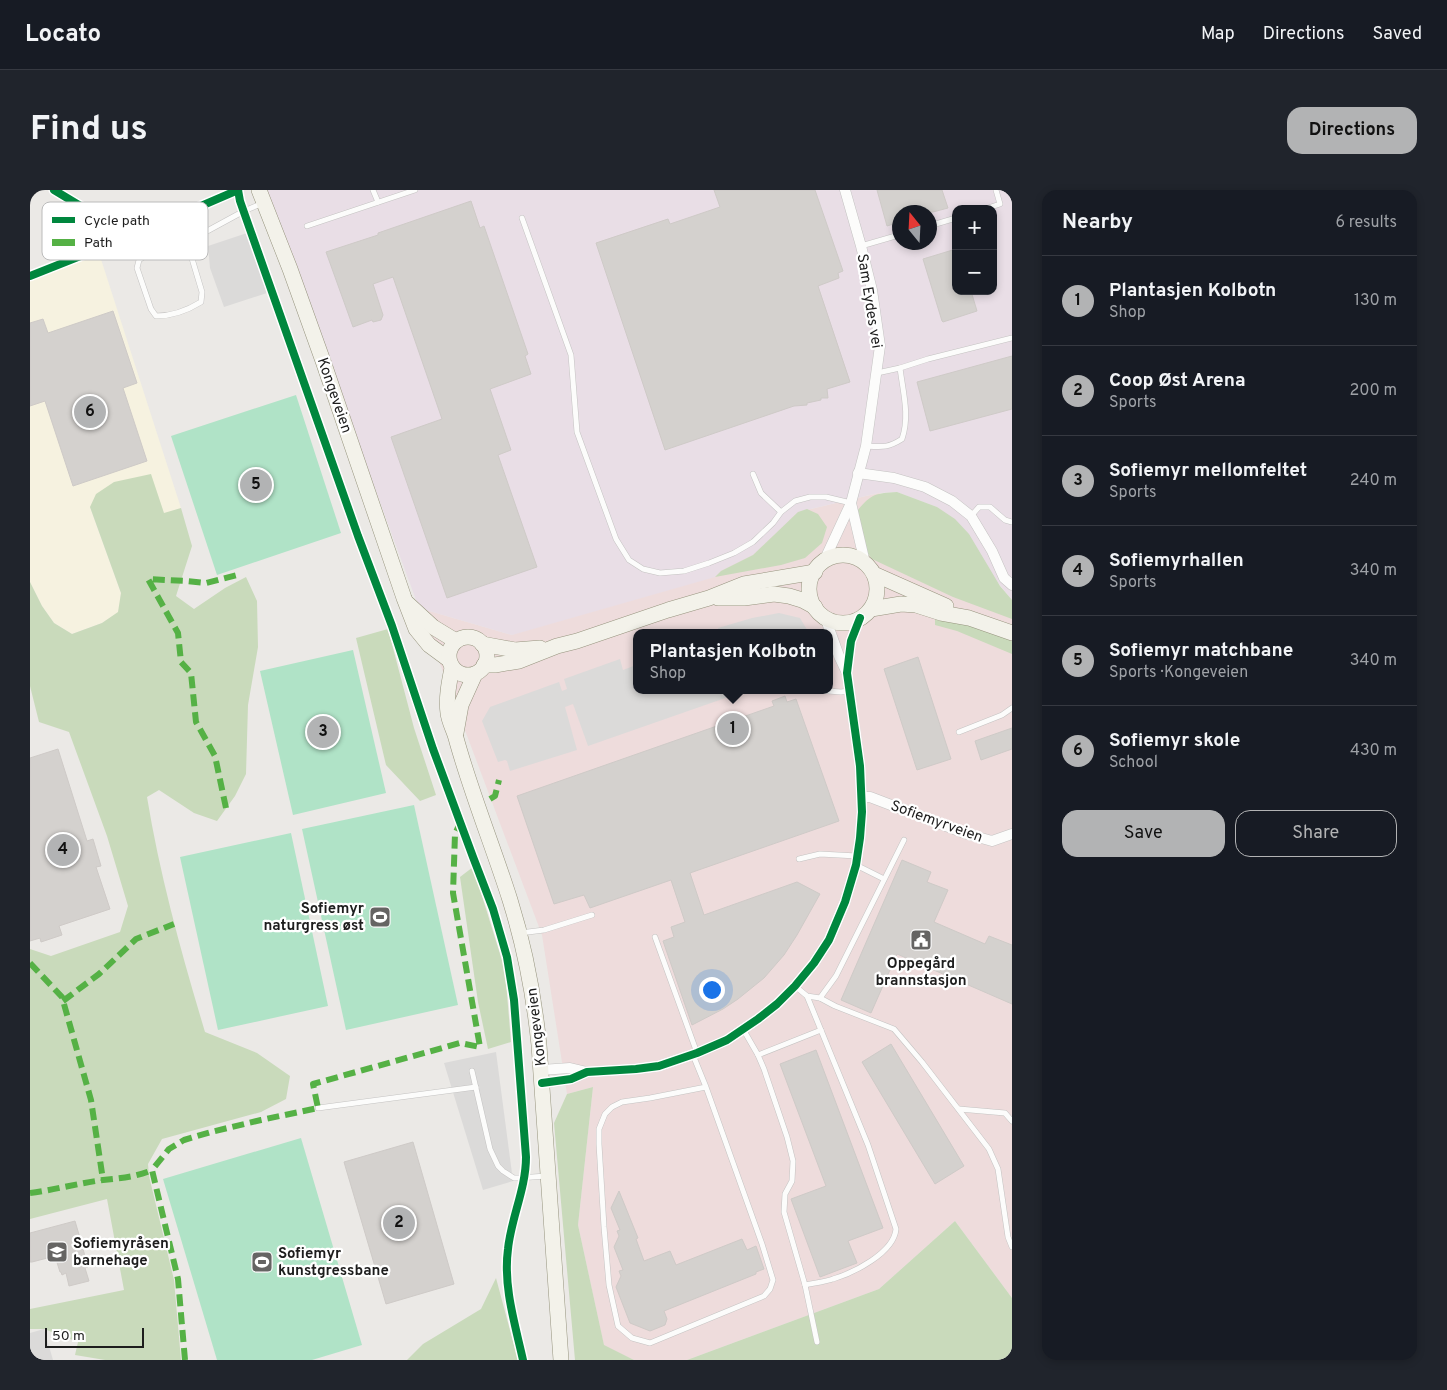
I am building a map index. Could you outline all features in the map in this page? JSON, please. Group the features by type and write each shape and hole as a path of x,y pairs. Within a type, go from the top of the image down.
{"main road":[{"name":"Kongeveien","path":"262,194 320,352 416,629 423,639 450,664 448,716 456,735 466,773 520,933 534,1007 541,1076 561,1360"},
{"path":"479,670 487,654 482,644 477,639 470,637 456,641 450,649 450,664 457,672 463,675 519,661 557,646 709,598 744,584 819,567 838,556 845,555 859,559 870,569 969,618 1012,633"},
{"path":"819,567 810,583 810,593 820,612"},
{"path":"865,614 874,603 877,592 876,581 870,569"},
{"path":"709,598 744,598 774,594 789,596 802,600 832,620 843,623 853,621 865,614 901,604 916,605 941,613 969,618"},
{"name":"Kongeveien","path":"406,603 433,627 456,641"},
{"path":"482,644 516,650 557,646"},
{"name":"Kongeveien","path":"456,735 461,704 479,670"}],"street":[{"name":"Sam Eydes vei","path":"819,567 851,503 866,446 880,346 872,290 845,190"},
{"path":"858,473 894,478 925,487 952,501 971,516 992,551 1004,578 1012,585"},
{"name":"Sam Eydes vei","path":"851,503 870,569"},
{"path":"820,612 827,629"},
{"path":"541,1076 570,1068 587,1072 659,1066 695,1054 727,1040 743,1030 777,1004 814,964 829,940 846,902 857,860 862,797 860,766 847,673 851,641 865,614"},
{"path":"833,642 847,673"},
{"name":"Sofiemyrveien","path":"862,797 870,797 967,834 992,841 1012,834"}],"lane":[{"path":"373,190 378,202"},
{"path":"307,226 414,190"},
{"path":"996,190 1000,204 997,205"},
{"path":"208,231 244,211 262,194"},
{"path":"522,218 572,355 577,432 616,538 629,560 643,570 660,574 684,571 734,553 753,542 773,523 781,512 795,501 810,497 826,497 851,503"},
{"path":"937,224 952,219"},
{"path":"861,246 892,237"},
{"path":"139,260 137,268 150,309 156,316 165,316 201,302 202,292 192,260"},
{"path":"877,373 1012,338"},
{"path":"866,446 892,445 902,439 906,428 906,417 900,368"},
{"path":"753,474 761,493 781,512"},
{"path":"971,516 979,507 990,507 1005,520 1012,522"},
{"path":"833,692 849,691"},
{"path":"959,732 1002,715 1012,708"},
{"path":"820,998 836,976 904,840"},
{"path":"799,860 820,854 857,860 884,879"},
{"path":"520,933 544,930 592,915"},
{"path":"656,937 773,1280 764,1296 650,1343 632,1338 618,1326 609,1285 603,1218 599,1129 604,1114 622,1102 706,1087"},
{"path":"795,986 807,996 868,1145 896,1229 896,1235 886,1248 870,1261 848,1274 805,1285"},
{"path":"807,996 820,998 835,1006 894,1029 989,1149 998,1169 1008,1237 1012,1247"},
{"path":"743,1030 758,1055 787,1137 793,1161 792,1181 785,1194 784,1212 805,1285 817,1342"},
{"path":"758,1055 821,1030"},
{"path":"472,1071 490,1149 498,1166 503,1172 514,1178 549,1176"},
{"path":"318,1108 476,1087"},
{"path":"958,1109 1005,1113 1012,1121"}],"shaded area":[{"path":"265,190 1012,190 1012,600 937,507 897,492 878,493 798,512 753,555 721,571 715,577 512,635 419,608"},
{"path":"247,233 267,293 224,307 210,268 208,246"},
{"path":"81,260 101,260 181,508 164,514 90,507 121,593 119,612 102,623 72,634 54,623 42,606 30,582 30,280"},
{"path":"879,493 1012,600 1012,1298 955,1221 879,1289 687,1360 634,1360 604,1346 578,1225 593,1087 567,1094 542,935 419,608 512,635 798,512"},
{"path":"779,613 800,618 807,629 718,629 752,618"},
{"path":"620,659 623,670 633,666 633,694 730,694 731,696 588,746 573,704 565,707 577,750 510,771 507,761 498,762 482,721 490,707 559,682 562,691 567,689 564,679"},
{"path":"496,1052 513,1181 483,1190 444,1063"},
{"path":"44,1329 53,1360 30,1360 30,1333"}],"green space":[{"path":"296,395 341,533 217,575 171,436"},
{"path":"151,474 164,513 181,508 192,546 176,596 194,609 225,588 246,577 257,601 258,647 248,705 246,774 235,796 217,821 194,813 159,790 147,797 165,886 205,1032 257,1053 290,1076 286,1099 261,1112 162,1139 148,1164 149,1176 174,1280 181,1360 105,1360 75,1355 78,1342 44,1329 30,1329 30,1309 124,1290 107,1199 30,1219 30,949 51,956 120,932 128,906 107,836 69,732 39,722 30,686 30,582 42,606 54,623 72,634 102,623 118,612 121,593 90,507 96,494 114,482"},
{"path":"897,492 937,507 955,519 969,534 1000,586 1012,600 1012,619 953,597 872,559 858,541 857,511 866,501 874,496"},
{"path":"807,509 818,514 827,527 822,543 805,558 781,565 715,577 721,571 753,555 798,512"},
{"path":"935,618 974,627 1012,641 1012,654 957,631 935,625"},
{"path":"388,629 414,728 436,795 420,801 386,765 356,638"},
{"path":"353,650 386,793 293,815 260,671"},
{"name":"Sofiemyr naturgress øst","path":"414,805 458,1005 346,1030 302,829"},
{"path":"291,833 328,1006 218,1030 180,857"},
{"path":"473,867 505,970 511,1042 488,1049 478,1002 460,877"},
{"path":"593,1087 578,1225 604,1345 634,1360 575,1360 554,1123 567,1094"},
{"name":"Sofiemyr kunstgressbane","path":"301,1138 362,1345 312,1360 217,1360 163,1179"},
{"path":"955,1221 1012,1298 1012,1360 687,1360 879,1289"},
{"path":"496,1278 518,1360 407,1360 423,1344 481,1309"}],"building":[{"path":"714,190 815,190 843,271 838,273 839,278 818,286 850,382 827,389 828,398 821,398 821,400 807,403 807,405 794,406 665,450 596,243 668,219 670,224 720,207"},
{"path":"877,190 942,190 948,208 937,211 937,205 892,205 892,224 887,226"},
{"path":"471,201 480,228 484,226 528,354 525,356 531,374 490,389 511,450 498,455 537,567 447,598 391,437 442,419 393,277 373,284 383,315 381,320 373,322 372,320 353,327 326,252"},
{"path":"952,250 952,295 972,295 977,311 943,322 923,259"},
{"path":"113,311 137,383 123,388 147,461 73,486 45,401 30,406 30,323 43,319 48,333"},
{"path":"1012,356 1012,409 930,431 917,382"},
{"path":"918,657 951,759 917,770 884,669"},
{"path":"785,696 787,702 796,699 839,821 690,873 704,915 797,882 820,894 784,955 764,978 723,1009 692,1025 663,941 674,937 671,927 685,922 671,880 590,908 584,895 554,904 517,796 774,706 772,701"},
{"path":"1012,728 1012,749 981,760 975,741"},
{"path":"58,749 87,841 93,839 101,866 96,867 110,909 59,926 62,935 41,942 40,938 30,941 30,758"},
{"name":"Oppegård brannstasjon","path":"902,860 931,872 927,882 948,890 934,922 985,944 989,936 1012,945 1012,1004 897,954 871,1013 841,1000"},
{"path":"891,1044 964,1166 935,1184 862,1062"},
{"path":"816,1050 883,1228 848,1241 857,1263 820,1277 791,1199 826,1186 780,1064"},
{"path":"413,1142 454,1284 386,1304 344,1162"},
{"path":"619,1191 638,1238 636,1239 644,1261 670,1251 676,1265 742,1239 747,1250 756,1246 764,1269 756,1272 756,1274 664,1311 667,1319 665,1325 650,1331 630,1323 616,1287 621,1276 619,1271 623,1270 614,1247 619,1236 617,1231 620,1230 611,1208"},
{"name":"Sofiemyråsen barnehage","path":"75,1221 85,1248 83,1249 88,1267 85,1268 89,1281 69,1286 66,1273 62,1275 60,1272 55,1256 30,1262 30,1233"}],"marked path":[{"path":"226,808 215,756 196,722 191,673 181,662 178,633 148,579 206,583 237,575"},
{"path":"490,799 495,796 499,780"},
{"path":"185,1360 178,1279 152,1170 169,1149 184,1140 211,1132 318,1108 313,1084 460,1043 480,1047 453,893 455,834 460,823"},
{"path":"63,1001 99,974 136,939 174,924"},
{"path":"30,963 62,997 91,1100 103,1180"},
{"path":"30,1193 94,1181 128,1177 152,1170"}],"cycle path":[{"path":"54,190 74,202"},
{"path":"238,190 240,201 358,536 392,626 433,749 493,909 507,957 514,1000 526,1157 524,1181 508,1249 507,1277 508,1291 523,1360"},
{"path":"208,203 238,190"},
{"path":"30,276 70,260"},
{"path":"542,1083 571,1079 587,1072 659,1066 727,1040 777,1004 814,963 829,940 845,902 856,865 860,838 862,812 860,766 847,673 851,641 860,618"}],"place":[{"name":"Sofiemyr skole","path":"90,412"},
{"name":"Sofiemyr matchbane","path":"256,485"},
{"name":"Plantasjen Kolbotn","path":"733,729"},
{"name":"Sofiemyr mellomfeltet","path":"323,732"},
{"name":"Sofiemyrhallen","path":"63,850"},
{"name":"Sofiemyr naturgress øst","path":"380,917"},
{"name":"Oppegård brannstasjon","path":"921,940"},
{"name":"Coop Øst Arena","path":"399,1223"},
{"name":"Sofiemyråsen barnehage","path":"57,1252"},
{"name":"Sofiemyr kunstgressbane","path":"262,1262"}]}
